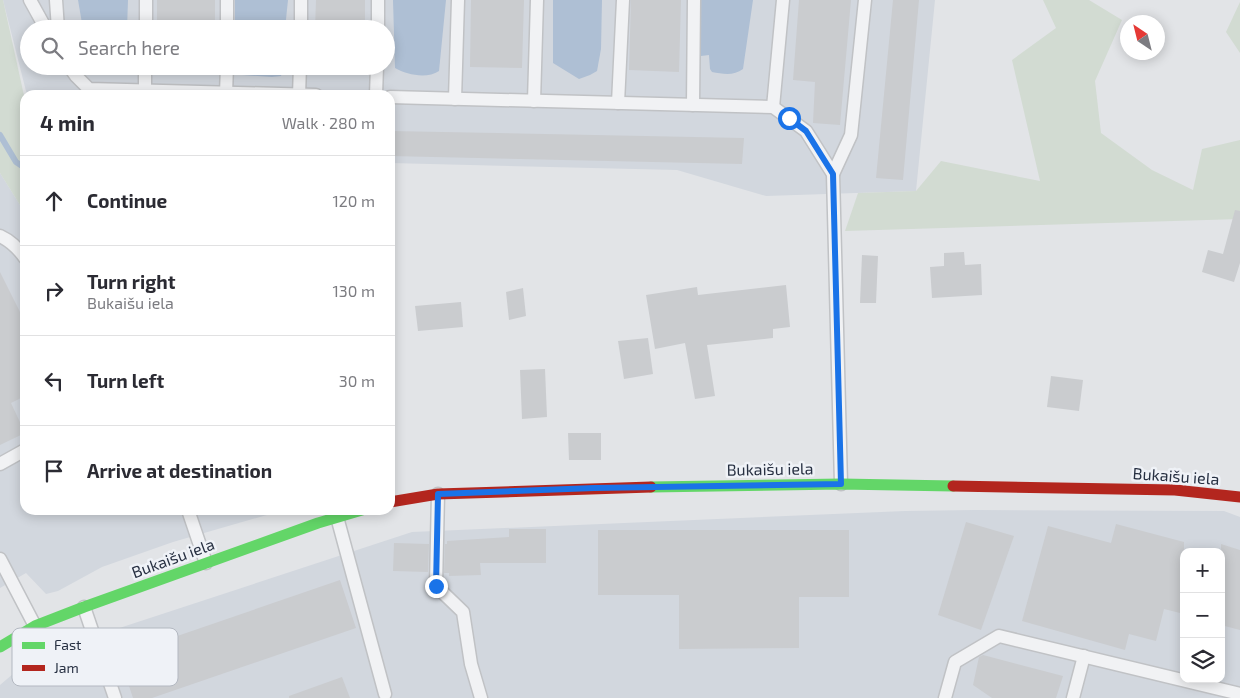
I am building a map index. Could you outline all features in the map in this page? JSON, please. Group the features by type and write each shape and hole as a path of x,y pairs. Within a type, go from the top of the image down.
{"street":[{"name":"Bukaišu iela","path":"395,501 438,494 594,488 841,484 1175,490 1240,497"},
{"name":"Bukaišu iela","path":"32,628 206,563 345,515"},
{"name":"Bukaišu iela","path":"0,646 12,639"}],"lane":[{"path":"30,0 41,20"},
{"path":"56,0 57,20"},
{"path":"146,0 146,20"},
{"path":"227,0 227,20"},
{"path":"300,20 301,0"},
{"path":"378,0 378,20"},
{"path":"455,99 458,0"},
{"path":"534,101 537,0"},
{"path":"618,103 623,0"},
{"path":"693,105 694,0"},
{"path":"773,107 783,0"},
{"path":"841,484 833,174 851,135 865,0"},
{"path":"75,75 90,89 145,90 146,75"},
{"path":"226,75 226,90"},
{"path":"299,90 300,75"},
{"path":"376,90 377,75"},
{"path":"395,97 773,107 806,131 833,174"},
{"path":"0,236 7,239 20,252"},
{"path":"0,464 20,453"},
{"path":"438,494 436,586 463,612 471,664 481,698"},
{"path":"190,515 206,563"},
{"path":"316,515 318,523"},
{"path":"338,517 385,694"},
{"path":"0,559 35,626"},
{"path":"84,607 91,628"},
{"path":"945,698 955,662 999,636 1240,694"},
{"path":"1073,698 1084,656"},
{"path":"111,686 115,698"}],"shaded area":[{"path":"0,0 3,0 23,90 20,90 20,205 0,173"},
{"path":"3,0 935,0 916,191 766,196 677,170 395,163 395,90 26,90 22,75 395,75 395,20 20,20 20,67"},
{"path":"1043,0 1089,0 1120,19 1120,25 1095,81 1101,133 1152,170 1193,190 1202,149 1240,140 1240,219 845,231 858,193 916,191 941,161 1040,181 1012,60 1056,28"},
{"path":"1240,2 1240,53 1226,32"},
{"path":"0,173 20,205 20,515 267,515 173,542 102,567 58,591 46,594 26,573 0,588"},
{"path":"905,511 1224,511 1240,517 1240,698 0,698 0,685 12,675 12,686 178,686 178,628 119,628 412,532"}],"water":[{"path":"78,0 128,0 127,20 81,20"},
{"path":"235,0 288,0 286,20 235,20"},
{"path":"393,0 446,0 439,71 429,75 417,75 405,73 395,68"},
{"path":"553,0 602,0 601,49 597,71 590,75 579,79 553,63"},
{"path":"701,0 753,0 743,69 740,71 728,74 712,72 709,55 701,56"},
{"path":"242,75 281,75 272,77"}],"building":[{"path":"157,0 215,0 215,20 157,20"},
{"path":"316,0 365,0 365,20 315,20"},
{"path":"471,0 524,0 522,68 470,67"},
{"path":"631,0 681,0 679,72 629,70"},
{"path":"799,0 851,0 840,125 813,123 815,82 793,80"},
{"path":"893,0 919,0 903,180 876,178"},
{"path":"395,131 744,138 742,164 395,156"},
{"path":"1235,210 1240,211 1240,263 1234,282 1202,272 1208,250 1223,254"},
{"path":"964,252 965,265 981,264 982,295 932,298 930,267 944,266 944,253"},
{"path":"862,255 878,256 876,303 860,303"},
{"path":"0,272 20,312 20,398 11,403 20,422 20,435 0,445"},
{"path":"786,285 790,327 773,329 773,338 707,345 715,396 695,399 685,343 655,349 646,295 697,287 698,295"},
{"path":"523,288 526,316 509,320 506,292"},
{"path":"461,302 463,327 418,331 415,306"},
{"path":"648,338 653,374 624,379 618,341"},
{"path":"545,369 547,417 522,419 520,370"},
{"path":"1051,376 1083,380 1079,411 1047,407"},
{"path":"568,433 601,433 601,460 569,460"},
{"path":"966,522 1014,536 981,630 938,615"},
{"path":"1116,524 1184,542 1184,548 1180,548 1180,613 1164,609 1156,641 1129,634 1125,650 1022,621 1048,526 1111,543"},
{"path":"509,529 546,529 546,563 480,563 481,575 449,576 449,573 444,573 445,544 447,544 447,541 509,537"},
{"path":"598,530 849,530 849,597 799,597 799,648 679,649 679,595 598,595"},
{"path":"394,543 429,544 428,572 393,571"},
{"path":"1221,544 1240,550 1240,630 1225,626 1225,548 1221,548"},
{"path":"340,580 356,628 152,698 133,698 129,686 178,686 178,636"},
{"path":"983,655 1063,676 1056,698 992,698 973,685 979,657"},
{"path":"342,677 350,698 289,698 289,696"}],"waterway":[{"path":"0,135 16,162 20,165"}],"traffic: fast":[{"path":"651,487 841,484 953,486"},
{"path":"32,628 84,607 345,515"},
{"path":"0,647 12,640"}],"traffic: jam":[{"path":"953,486 1175,490 1240,497"},
{"path":"395,501 438,494 651,487"}],"route":[{"path":"436,586 438,494 594,488 841,484 833,174 806,131 789,118"}]}
